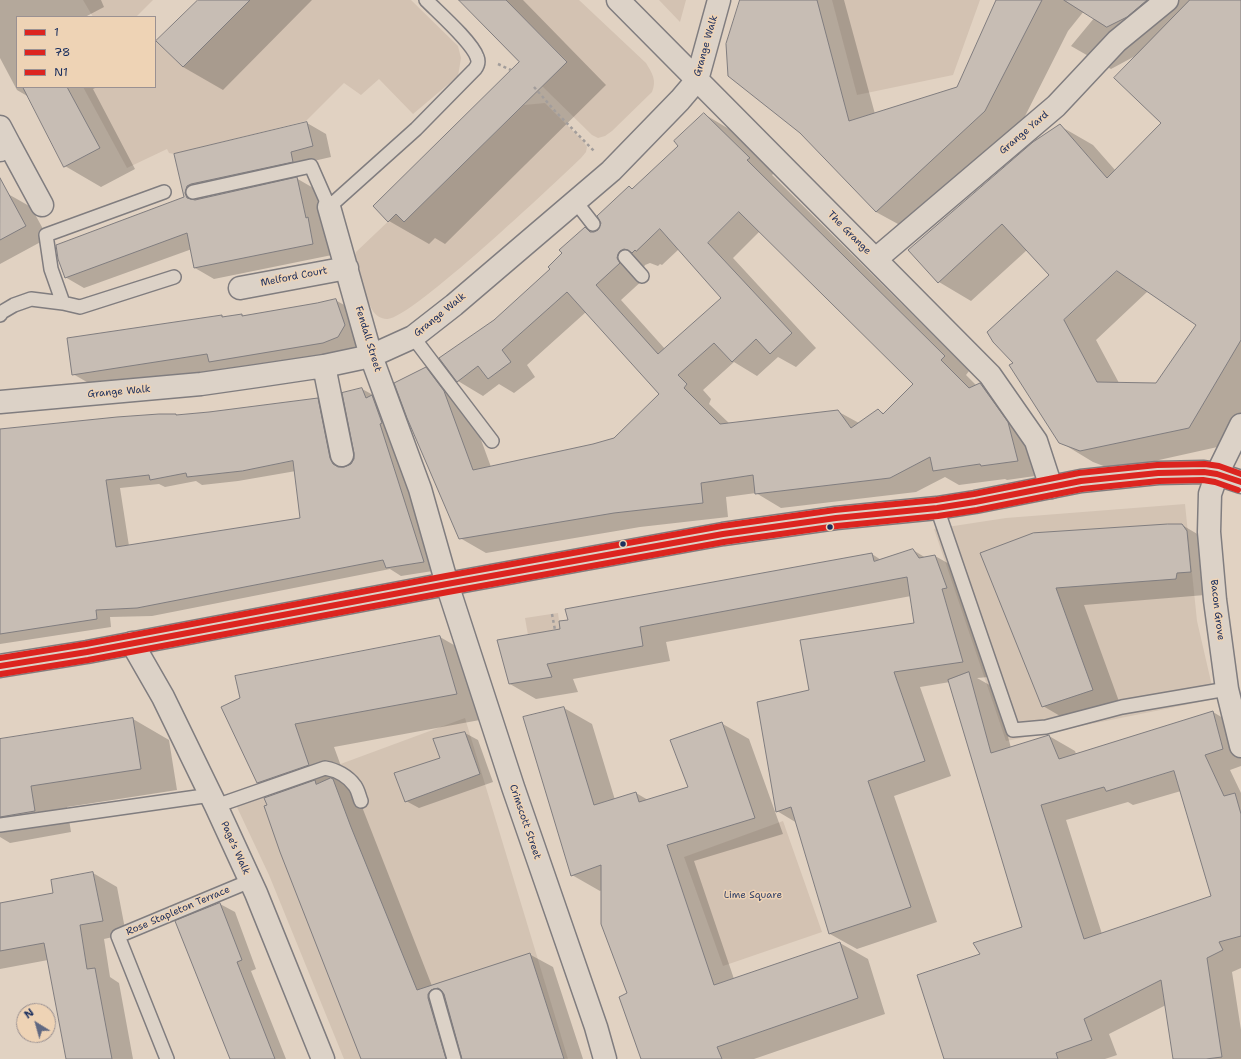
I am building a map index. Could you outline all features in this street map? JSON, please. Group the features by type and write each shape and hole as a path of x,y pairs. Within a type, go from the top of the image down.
{"street":[{"name":"The Grange","path":"618,0 990,375 1036,442 1051,487"},
{"name":"Grange Walk","path":"0,402 201,384 324,366 371,356 413,337 454,305 611,171 654,128 697,80 719,0"},
{"name":"Grange Yard","path":"876,260 1056,106 1117,41 1167,0"},
{"path":"3,140 42,205"},
{"name":"Fendall Street","path":"329,207 371,356 420,489 447,584"},
{"name":"Melford Court","path":"240,288 347,268"},
{"path":"324,366 342,455"},
{"name":"Bacon Grove","path":"1241,426 1217,474 1210,494 1208,532 1228,690 1241,746"},
{"path":"0,666 723,534 836,518 937,508 997,499 1081,481 1158,472 1204,472 1217,474 1241,482"},
{"name":"Crimscott Street","path":"447,584 512,787 605,1059"},
{"name":"Page's Walk","path":"132,643 163,697 250,881 323,1059"}],"lane":[{"path":"193,192 311,166 329,207 416,129 475,69 478,63 477,56 471,46 426,0"},
{"path":"63,303 51,269 46,236 164,192"},
{"path":"575,201 593,224"},
{"path":"625,257 642,276"},
{"path":"0,315 2,312 14,305 31,299 63,303 80,307 174,276"},
{"path":"413,337 492,441"},
{"path":"937,508 1013,730 1046,727 1122,707 1228,690"},
{"path":"0,825 213,801 325,768 336,770 345,776 355,786 361,801"},
{"name":"Rose Stapleton Terrace","path":"167,1059 118,936 250,881"},
{"path":"436,996 454,1059"}],"path":[{"path":"534,87 611,171"},
{"path":"552,614 555,630"}],"shaded area":[{"path":"1185,504 1197,621 1215,699 1006,741 934,529 1006,518"},
{"path":"465,718 568,1059 344,1059 269,875 235,803"}],"green space":[{"path":"83,0 153,0 137,16 92,16"},
{"path":"250,0 411,0 458,46 461,58 458,76 413,114 379,79 361,95 344,83 306,121 174,154 169,153 167,149 127,168 84,88 156,88 156,41 183,67"},
{"path":"506,0 579,0 646,63 654,80 652,92 612,131 605,136 598,138 592,135 542,86 567,61"},
{"path":"659,0 686,0 680,22"},
{"path":"832,0 980,0 953,75 857,95"},
{"path":"545,103 583,141 587,147 586,152 483,248 423,298 401,314 387,319 376,315 370,305 356,270 356,252 396,214 404,221 524,105"},
{"path":"558,613 560,629 528,635 525,618"},
{"name":"Lime Square","path":"783,821 822,932 723,966 684,857"}],"building":[{"path":"198,0 250,0 183,67 156,41"},
{"path":"459,0 506,0 567,62 404,222 396,214 388,222 373,206 519,62"},
{"path":"740,0 817,0 849,121 957,87 996,0 1042,0 985,111 876,212 800,133 728,76 726,44"},
{"path":"1064,0 1147,0 1127,17 1107,27"},
{"path":"1190,0 1241,0 1241,340 1189,428 1080,451 1059,443 1009,365 1013,363 993,342 987,332 1049,275 1002,224 938,283 908,250 1033,142 1060,124 1107,178 1161,123 1114,78","holes":["1117,271 1196,325 1156,383 1097,382 1064,320"]},
{"path":"24,88 68,88 100,148 64,167"},
{"path":"704,113 750,158 747,160 945,356 941,360 969,388 980,383 1008,422 1018,461 981,466 980,464 933,471 930,457 890,478 755,494 753,475 701,483 703,503 614,513 459,539 407,418 394,383 426,367 444,391 473,470 593,444 614,438 659,394 567,292 502,350 511,362 488,379 478,366 457,382 439,358 494,320 550,269 548,267 562,253 559,250 585,227 590,232 598,230 601,223 597,216 629,186 632,189 678,146 674,141","holes":["739,212 913,384 883,414 878,409 851,428 838,410 720,424 684,388 687,384 678,375 714,343 732,362 756,339 770,354 792,333 708,243","660,229 721,298 658,354 596,285 620,263 617,258 620,251 624,249 632,253 635,250 636,251"]},
{"path":"307,122 313,146 291,152 293,162 191,184 187,186 185,193 187,198 195,200 297,177 306,218 308,217 313,244 194,268 187,233 65,278 58,259 56,245 184,197 174,154"},
{"path":"0,178 26,226 0,240"},
{"path":"336,299 345,325 338,337 323,343 209,362 207,354 72,375 67,338 222,315 222,317 242,314 242,316"},
{"path":"362,388 366,398 372,395 382,423 380,424 424,562 386,568 383,560 137,608 96,610 97,619 0,634 0,429 117,417 159,414 176,415 209,412 318,398 330,458 333,464 338,467 344,467 351,464 354,459 354,453 342,393","holes":["293,461 300,518 116,547 106,480 149,475 150,480 186,473 187,477 242,471"]},
{"path":"1182,524 1187,531 1191,572 1177,573 1176,579 1056,588 1093,690 1042,707 980,553 1033,533"},
{"path":"913,549 919,558 935,555 947,588 942,589 963,662 894,672 925,761 868,781 911,907 829,934 791,807 776,812 757,702 809,690 800,640 914,623 907,577 640,627 643,646 547,664 552,677 509,684 497,640 560,629 559,621 568,620 565,609 872,553 874,561"},
{"path":"440,636 457,694 295,724 309,765 257,783 221,707 240,698 235,676"},
{"path":"969,672 991,753 1049,735 1059,759 1213,711 1223,749 1205,755 1224,796 1235,793 1241,814 1241,936 1219,942 1223,950 1207,958 1222,1057 1206,1059 1173,1059 1161,980 1084,1019 1092,1040 1056,1053 1058,1059 944,1059 917,975 980,954 973,943 1022,927 948,680","holes":["1174,771 1211,896 1084,939 1041,805 1104,787 1106,791"]},
{"path":"564,707 594,805 636,792 639,802 688,787 670,740 722,722 755,818 667,845 714,985 840,942 858,998 717,1047 722,1059 641,1059 619,997 627,993 601,924 601,865 571,876 523,717"},
{"path":"133,718 141,769 31,786 35,811 0,817 0,739"},
{"path":"465,732 480,774 405,802 394,773 440,758 433,739"},
{"path":"331,778 333,779 417,990 530,953 564,1059 462,1059 444,994 438,988 431,990 428,994 428,998 446,1059 361,1059 280,852 264,806 267,805 264,798 315,780 316,784"},
{"path":"93,872 103,921 80,925 87,969 95,968 112,1059 66,1059 44,943 0,951 0,903 53,893 51,880"},
{"path":"220,903 242,960 237,962 275,1059 230,1059 175,921"}],"transit line":[{"name":"N1","path":"0,658 86,644 722,526 835,510 936,500 1079,473 1157,465 1205,464 1219,466 1241,474"},
{"name":"1","path":"0,666 87,652 723,534 836,518 937,508 1081,481 1158,473 1204,472 1217,474 1241,482"},
{"name":"78","path":"1,674 88,660 724,542 837,526 938,516 977,510 1082,489 1159,481 1203,480 1215,482 1238,490"}]}
